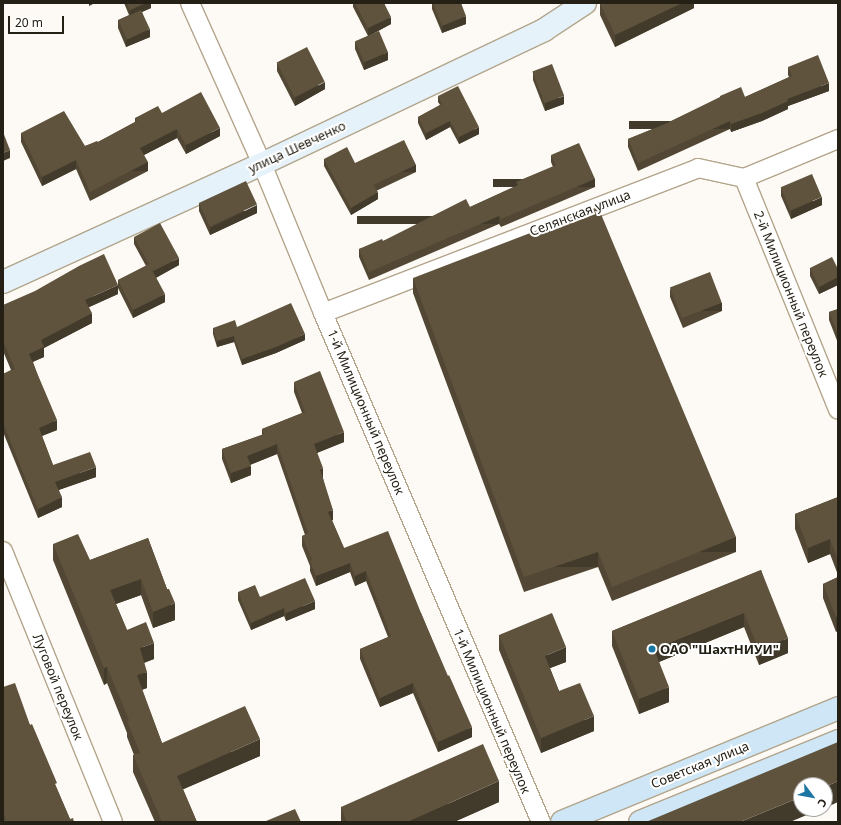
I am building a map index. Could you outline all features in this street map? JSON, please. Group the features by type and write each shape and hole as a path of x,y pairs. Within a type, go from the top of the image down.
{"main road":[{"name":"Советская улица","path":"562,822 838,708"},
{"path":"640,822 838,741"}],"street":[{"name":"1-й Милиционный переулок","path":"190,3 262,164 323,313 541,822"},
{"name":"улица Шевченко","path":"3,282 262,164 544,30 585,3"},
{"path":"744,178 838,139"},
{"name":"Селянская улица","path":"323,313 698,168 744,178"},
{"name":"2-й Милиционный переулок","path":"744,178 838,410"},
{"name":"Луговой переулок","path":"3,551 113,822"}],"building":[{"path":"127,3 146,3 130,10"},
{"path":"355,3 384,3 391,17 368,28"},
{"path":"433,3 461,3 466,16 442,26"},
{"path":"600,3 682,3 615,35"},
{"path":"141,10 150,29 127,40 118,21"},
{"path":"379,31 388,52 364,62 355,41"},
{"path":"307,47 325,82 294,97 277,62"},
{"path":"818,55 829,83 787,99 788,101 762,113 731,124 730,121 638,163 628,139 665,124 741,87 745,97 792,76 788,67"},
{"path":"552,64 564,96 545,103 532,72"},
{"path":"458,86 479,127 459,137 450,121 426,133 418,117 442,104 438,96"},
{"path":"201,92 220,128 186,145 177,129 140,148 148,162 90,192 76,160 42,177 21,133 64,111 85,146 97,141 98,142 137,121 135,118 158,106 162,113"},
{"path":"3,132 10,150 3,153"},
{"path":"404,140 416,165 373,185 378,192 351,208 324,159 347,147 355,163"},
{"path":"579,143 595,179 501,219 499,216 369,272 359,249 382,239 383,241 466,199 470,207 518,185 516,182 556,165 551,155"},
{"path":"812,174 822,197 790,210 781,187"},
{"path":"246,181 257,205 210,227 199,203"},
{"path":"598,207 736,537 612,587 598,552 524,577 413,278"},
{"path":"160,223 179,258 153,271 150,266 165,294 133,310 118,280 149,264 134,237"},
{"path":"104,254 118,285 85,300 92,313 41,340 44,347 29,354 57,420 39,428 53,465 90,452 96,467 55,482 62,497 38,509 3,423 3,374 15,369 3,341 3,305 35,291 79,266"},
{"path":"832,257 838,269 838,277 819,287 810,268"},
{"path":"710,272 722,303 682,318 670,287"},
{"path":"291,303 305,334 276,347 242,359 234,336 217,341 213,328 235,320 237,327"},
{"path":"838,309 838,335 829,312"},
{"path":"320,371 344,432 314,444 323,468 320,469 333,510 328,512 344,548 388,531 448,676 449,675 472,727 438,742 413,683 380,698 360,649 391,636 366,571 355,576 350,563 316,576 310,561 312,560 302,536 308,533 277,444 247,456 251,466 231,473 222,449 264,434 262,429 305,412 294,382"},
{"path":"838,497 838,560 830,539 808,548 795,514"},
{"path":"78,534 90,560 148,538 167,589 169,589 175,603 153,612 141,579 110,590 127,630 146,622 154,643 140,648 147,672 137,675 162,743 245,706 260,739 177,776 197,822 162,822 133,755 140,753 127,721 129,720 107,667 104,668 53,544"},
{"name":"ОАО \"ШахтНИУИ\"","path":"761,570 788,638 759,650 744,613 654,649 669,687 639,699 612,631"},
{"path":"838,577 838,616 836,617 823,584"},
{"path":"305,578 315,601 286,613 284,608 251,623 238,592 255,585 260,597"},
{"path":"552,613 566,647 545,656 559,691 580,683 594,716 541,738 499,635"},
{"path":"15,683 30,725 32,724 57,783 55,784 70,819 73,818 74,822 3,822 6,819 3,812 3,687"},
{"path":"838,742 838,781 833,783 833,777 793,777 793,800 740,822 646,822"},
{"path":"483,744 499,781 407,822 347,822 341,807"},
{"path":"295,809 301,822 266,822 266,821"}],"place":[{"name":"ОАО \"ШахтНИУИ\"","path":"652,649"}]}
